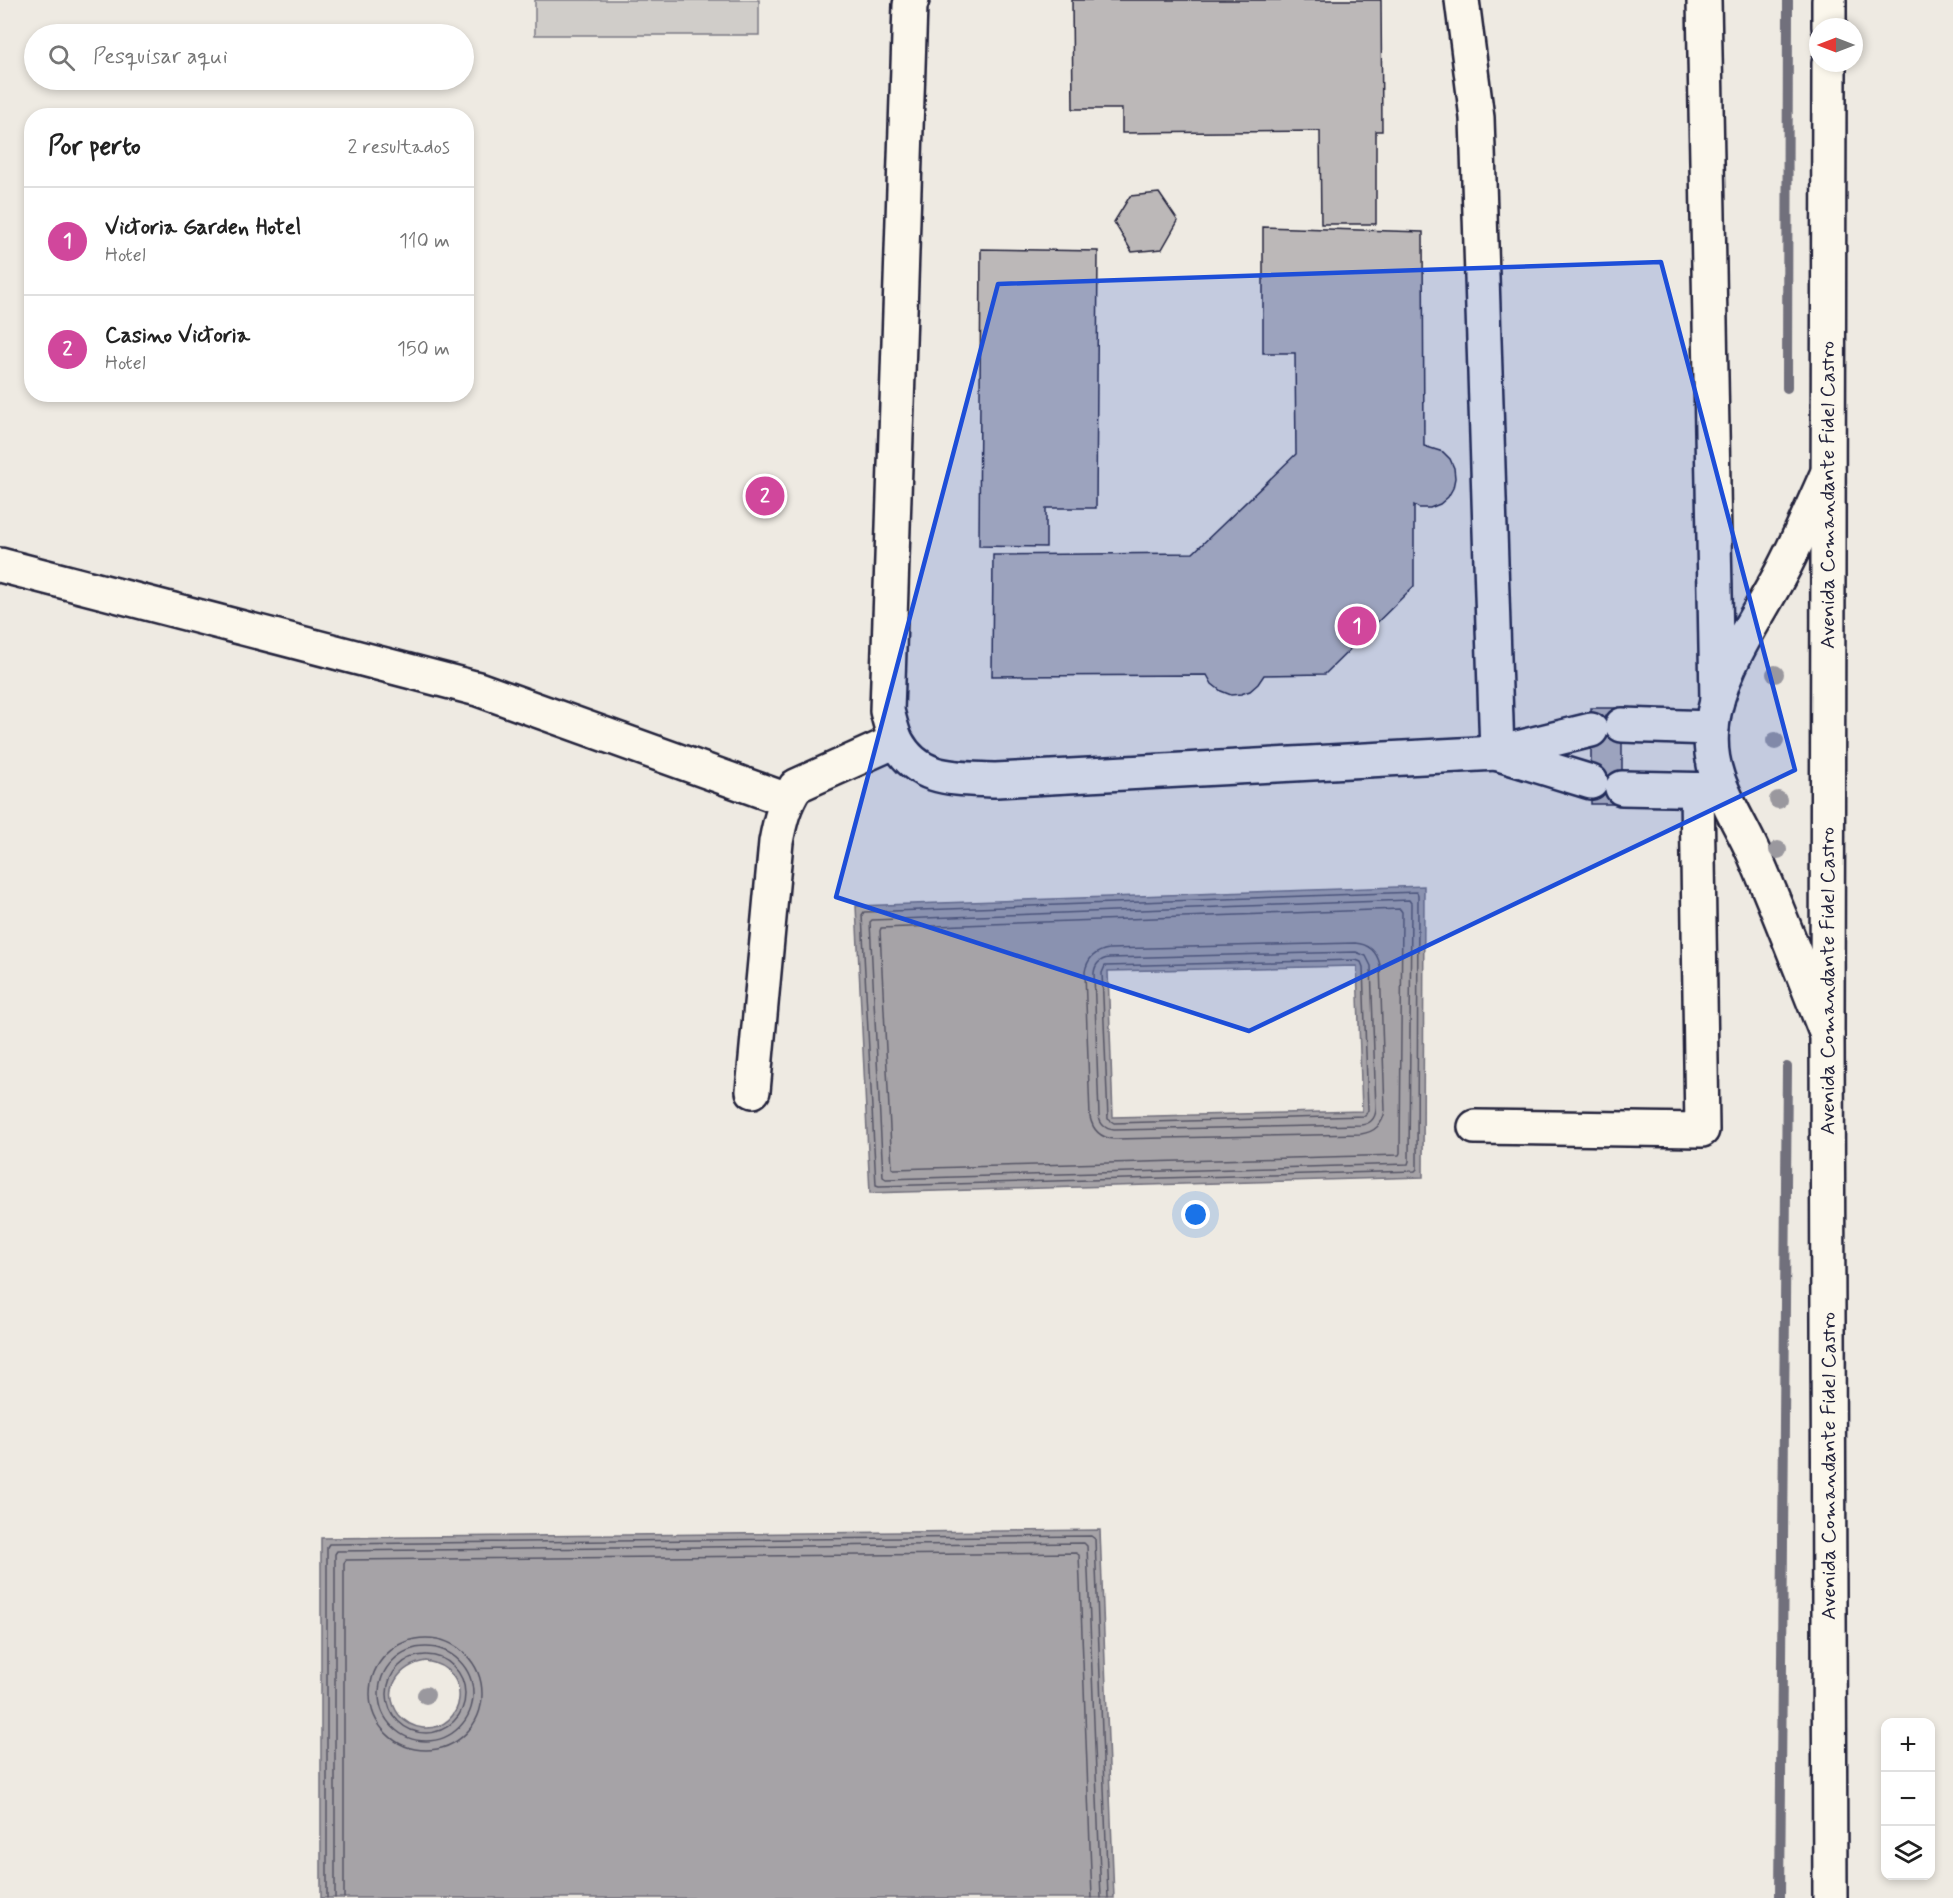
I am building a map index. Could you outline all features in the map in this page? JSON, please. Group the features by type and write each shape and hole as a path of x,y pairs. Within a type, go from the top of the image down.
{"main road":[{"path":"912,0 910,5 887,711 896,741 914,766 945,777 996,780 1497,753 1590,730"},
{"path":"1462,0 1477,118 1497,753"},
{"path":"1475,1127 1702,1130 1709,790 1714,714 1704,0"},
{"path":"1829,0 1829,18"},
{"name":"Avenida Comandante Fidel Castro","path":"1829,72 1827,1037 1830,1898"},
{"path":"1714,714 1735,653 1782,570 1828,472"},
{"path":"0,566 478,689 787,800"},
{"path":"1623,725 1714,714"},
{"path":"753,1091 776,842 781,815 787,800 796,786 896,741"},
{"path":"1497,753 1590,782"},
{"path":"1623,788 1709,790"},
{"path":"1709,790 1753,853 1827,1037"}],"highlighted area":[{"path":"1661,262 1795,770 1249,1031 836,897 998,284"}],"shaded area":[{"path":"535,0 759,0 759,35 535,35"}],"water":[{"path":"1424,886 1423,1177 870,1193 856,906","holes":["1357,966 1362,1111 1113,1117 1108,971"]},
{"path":"1100,1530 1114,1898 321,1898 321,1538","holes":["426,1661 442,1666 452,1675 458,1687 459,1699 456,1710 448,1720 437,1726 416,1727 404,1720 394,1706 392,1697 396,1680 401,1673 416,1663"]}],"building":[{"path":"1072,0 1381,0 1382,131 1376,131 1376,224 1321,224 1320,131 1122,133 1122,109 1073,109"},
{"path":"1159,193 1178,221 1162,249 1132,252 1114,222 1130,196"},
{"path":"1263,227 1423,232 1424,446 1443,452 1450,459 1455,478 1448,497 1440,504 1430,508 1419,508 1414,505 1414,586 1325,674 1264,675 1250,691 1241,694 1231,695 1221,691 1212,684 1207,675 992,676 993,555 1193,553 1296,454 1295,353 1263,353"},
{"path":"981,249 1098,251 1096,508 1046,508 1046,547 979,546"},
{"path":"1591,708 1622,708 1622,804 1591,804"}],"waterway":[{"path":"1787,388 1788,0"},
{"path":"1780,1898 1787,1067"}],"place":[{"name":"Casino Victoria","path":"765,496"},
{"name":"Victoria Garden Hotel","path":"1357,626"}]}
